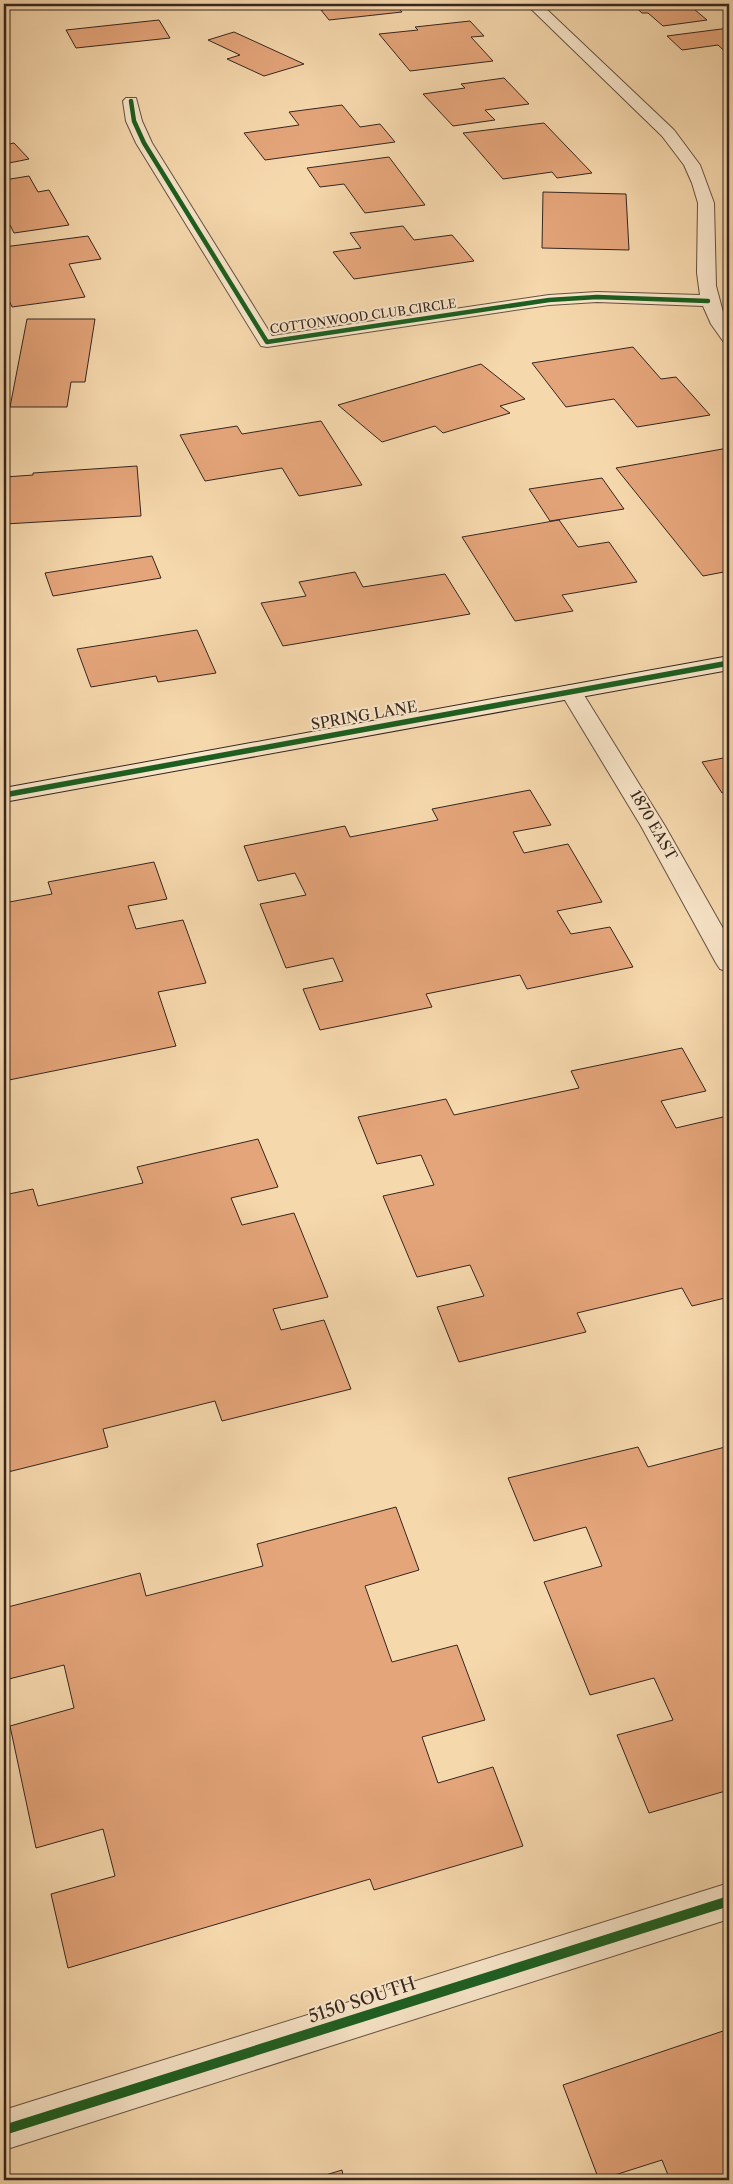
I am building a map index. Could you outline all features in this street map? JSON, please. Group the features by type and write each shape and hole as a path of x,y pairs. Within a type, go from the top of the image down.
{"street":[{"path":"533,4 668,133 686,154 699,178 706,205 708,300 722,328 729,337"},
{"name":"COTTONWOOD CLUB CIRCLE","path":"131,102 134,122 144,143 267,342 549,300 613,297 708,300"},
{"name":"SPRING LANE","path":"4,795 729,663"},
{"name":"1870 EAST","path":"572,692 641,803 692,891 729,963"},
{"name":"5150 SOUTH","path":"4,2130 729,1902"}],"building":[{"path":"326,4 395,4 402,12 329,20 321,10 330,9"},
{"path":"632,4 688,4 707,20 663,26 648,13 642,13"},
{"path":"159,20 170,38 76,48 66,30"},
{"path":"470,21 484,36 471,37 493,61 410,71 379,34 418,30 415,27"},
{"path":"729,28 729,55 718,45 682,50 667,36"},
{"path":"234,32 304,64 264,76 227,59 240,55 208,40"},
{"path":"504,78 529,104 485,110 495,120 453,126 423,94 465,88 461,84"},
{"path":"342,105 360,127 380,124 395,142 265,160 244,133 299,125 289,112"},
{"path":"544,123 592,173 557,178 552,172 503,179 463,133"},
{"path":"14,143 29,159 4,164 4,145"},
{"path":"389,157 425,205 365,213 344,184 320,187 307,168"},
{"path":"29,176 38,192 49,190 69,225 14,233 10,225 4,226 4,180"},
{"path":"543,192 626,194 629,250 542,248"},
{"path":"403,226 414,240 452,235 474,261 354,279 333,252 361,248 350,233"},
{"path":"88,236 101,259 69,264 85,297 12,307 4,289 4,247"},
{"path":"27,319 95,319 85,382 71,382 67,407 10,407"},
{"path":"633,347 661,379 676,377 710,415 637,427 614,399 566,407 532,363"},
{"path":"481,364 525,399 500,406 510,413 443,433 435,426 382,442 338,405"},
{"path":"321,421 362,485 299,496 282,468 205,481 180,435 237,426 242,434"},
{"path":"728,448 729,571 703,576 616,468"},
{"path":"137,466 141,516 5,524 5,477 33,475 33,473"},
{"path":"602,478 624,509 550,521 529,489"},
{"path":"559,520 578,547 609,542 637,582 562,595 573,611 515,621 462,537"},
{"path":"152,556 161,578 53,596 45,573"},
{"path":"355,572 363,587 445,574 470,614 283,646 261,603 306,596 299,582"},
{"path":"197,630 216,673 158,682 156,676 91,687 77,649"},
{"path":"729,757 729,791 722,793 702,762"},
{"path":"530,790 551,825 513,832 524,853 568,844 602,902 557,911 571,934 610,927 633,967 527,989 520,975 426,994 432,1007 320,1030 303,989 343,981 333,958 286,968 260,904 306,895 295,873 258,881 244,846 345,826 350,837 438,820 432,809"},
{"path":"154,862 167,899 128,906 136,929 183,920 206,983 158,992 176,1046 4,1081 4,903 52,894 48,882"},
{"path":"682,1048 706,1091 661,1101 676,1128 723,1117 729,1128 729,1204 724,1205 729,1215 729,1297 692,1306 682,1288 577,1313 586,1332 459,1362 437,1307 484,1296 470,1265 417,1277 383,1196 434,1185 421,1155 377,1164 358,1117 446,1099 454,1115 579,1088 571,1071"},
{"path":"258,1139 278,1187 231,1198 242,1225 294,1213 328,1297 273,1309 281,1330 324,1320 351,1389 222,1421 215,1401 103,1429 108,1447 4,1473 4,1195 33,1189 38,1206 143,1183 137,1167"},
{"path":"729,1446 729,1790 649,1813 617,1735 673,1720 654,1678 590,1695 544,1582 602,1566 586,1527 534,1541 508,1478 638,1447 648,1467"},
{"path":"396,1507 419,1570 365,1586 392,1662 457,1645 485,1720 422,1737 438,1783 493,1767 523,1846 374,1890 370,1879 68,1968 51,1894 115,1876 103,1829 36,1848 10,1726 74,1708 64,1665 9,1679 4,1657 4,1608 140,1573 146,1596 263,1566 257,1544"},
{"path":"729,2029 729,2180 670,2180 662,2160 599,2180 563,2085"},
{"path":"342,2170 344,2180 309,2180"}],"cycle path":[{"path":"131,101 134,121 144,143 267,342 549,300 597,297 708,301"},
{"path":"4,795 729,663"},
{"path":"4,2130 729,1901"}]}
